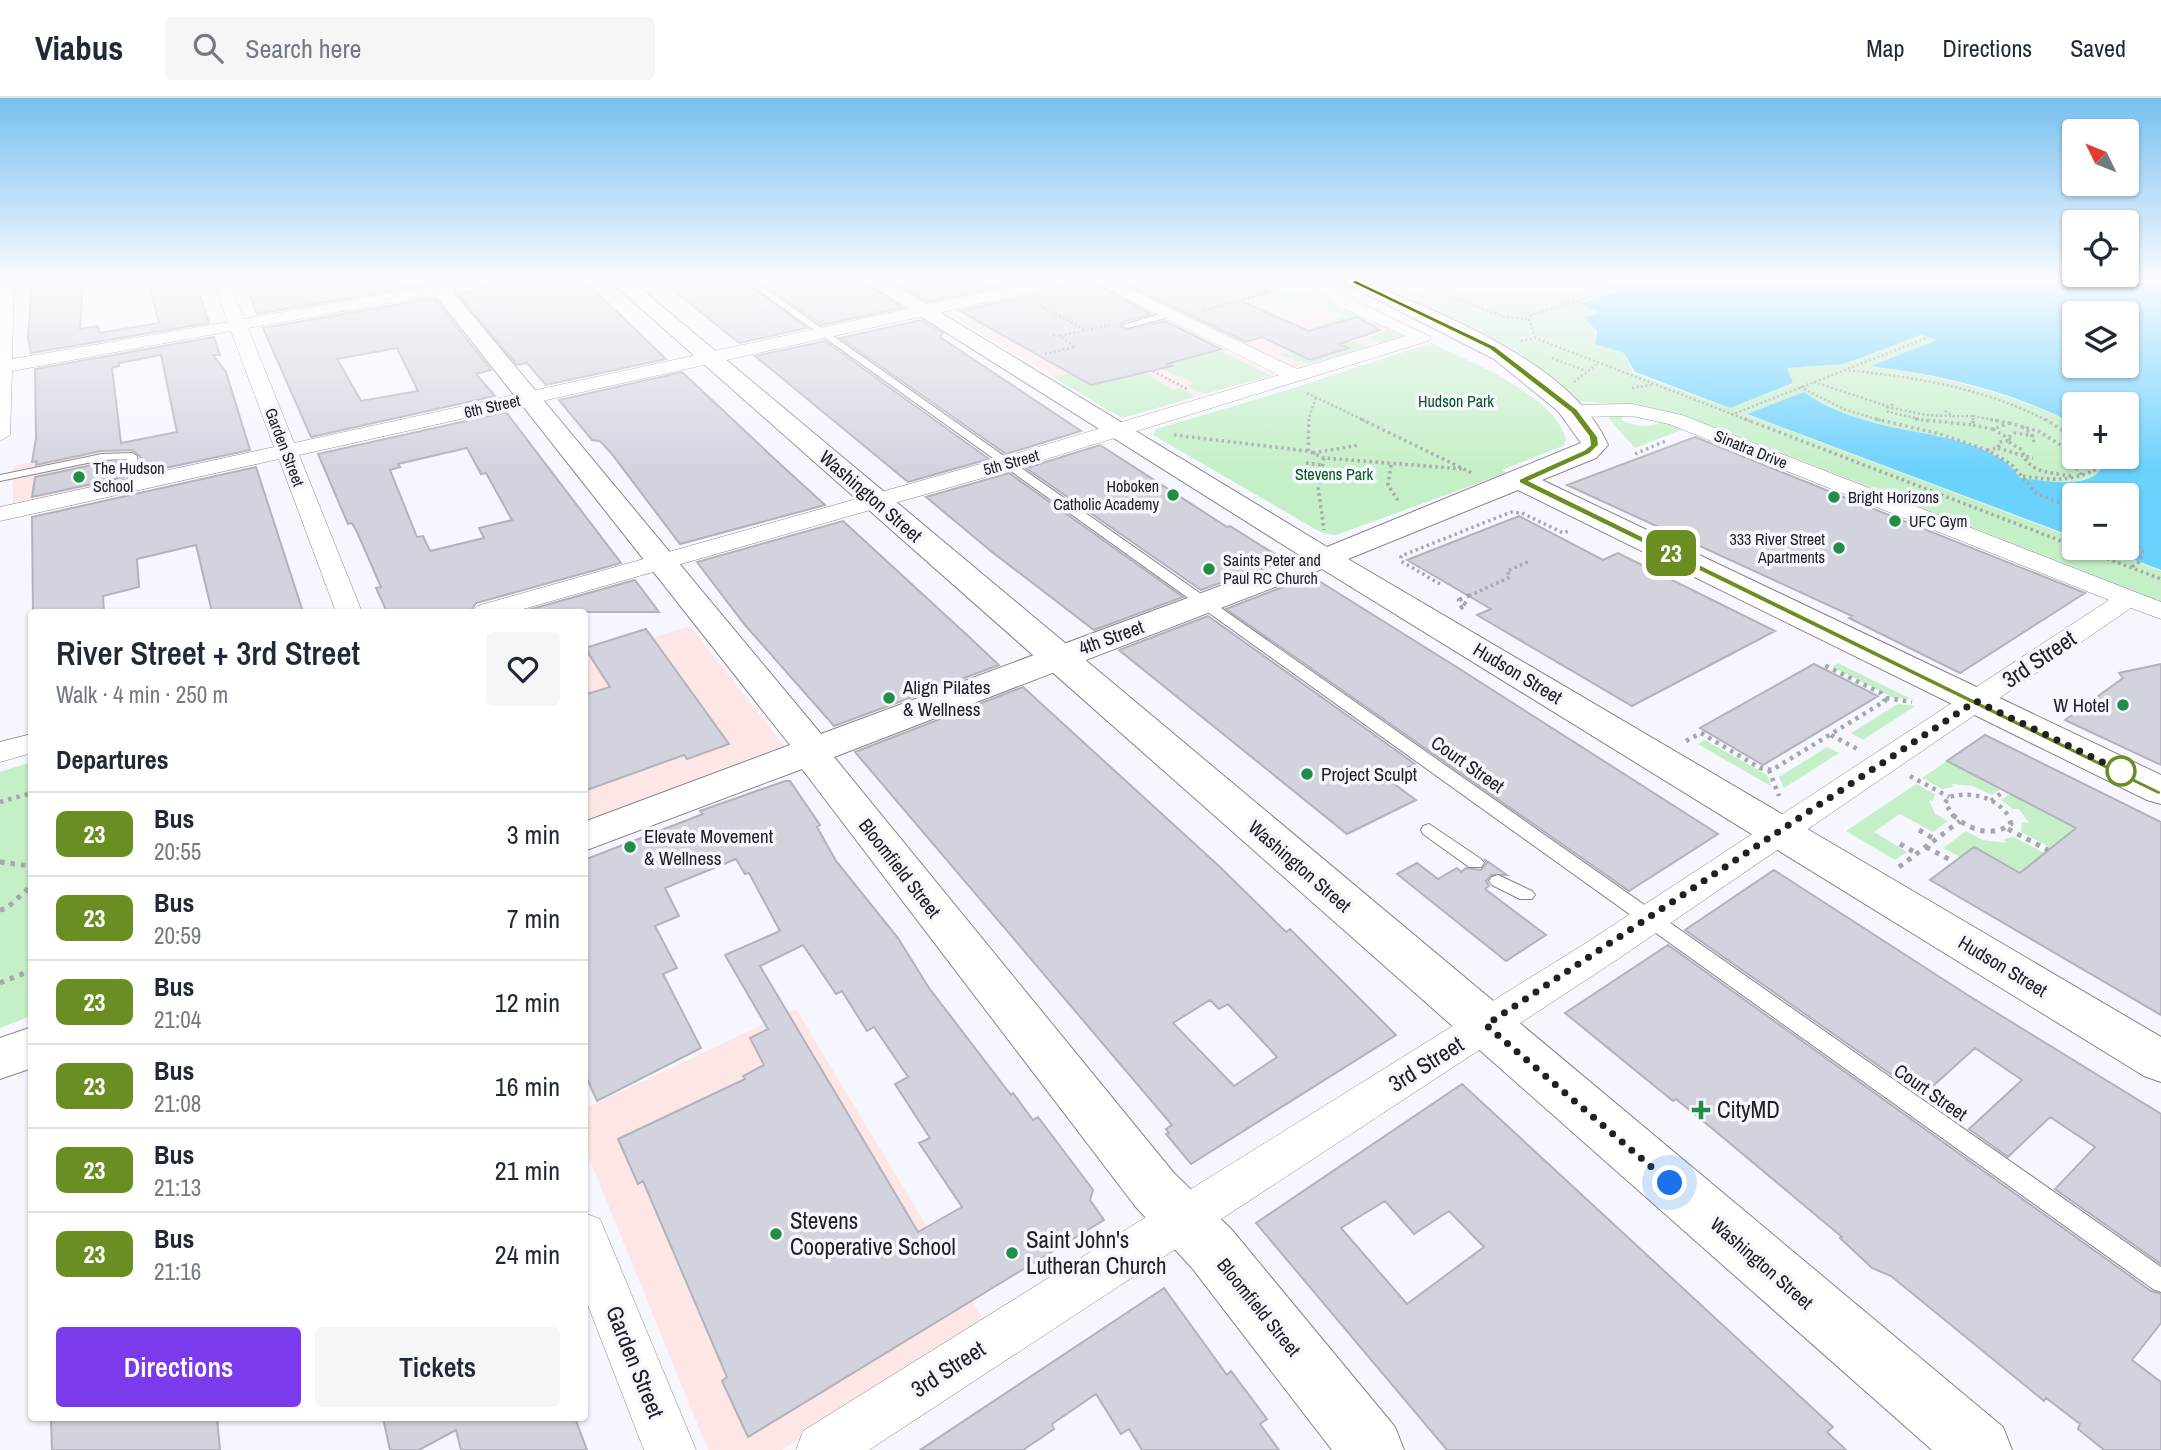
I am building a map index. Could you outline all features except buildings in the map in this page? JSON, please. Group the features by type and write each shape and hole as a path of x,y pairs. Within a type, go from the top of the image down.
{"street":[{"path":"0,435 3,345"},
{"path":"2,367 125,345"},
{"name":"Garden Street","path":"245,345 348,609"},
{"name":"Bloomfield Street","path":"486,345 787,715 822,770 1154,1189 1212,1249 1373,1450"},
{"name":"Washington Street","path":"693,345 1980,1450"},
{"name":"6th Street","path":"0,514 767,345"},
{"name":"Hudson Street","path":"979,345 1119,430 1780,814 2161,1062"},
{"path":"1228,345 1301,384"},
{"name":"5th Street","path":"497,609 1119,430 1301,384 1401,345"},
{"path":"1486,345 1578,400"},
{"name":"4th Street","path":"588,836 1202,603 1324,548 1522,481 1587,452 1595,445 1578,400"},
{"name":"Sinatra Drive","path":"1578,400 1675,419 2161,611"},
{"path":"1522,481 2161,791"},
{"name":"3rd Street","path":"822,1450 1651,919 1780,814 1976,701 2129,598"},
{"path":"0,752 28,744"},
{"path":"0,1059 28,1048"},
{"name":"Garden Street","path":"588,1244 670,1450"}],"lane":[{"name":"Court Street","path":"839,345 2161,1281"},
{"path":"0,478 132,456 134,484"},
{"path":"1429,830 1475,863"},
{"path":"1498,880 1526,895"}],"path":[{"path":"1045,354 1075,347 1072,345"},
{"path":"1552,345 2062,541"},
{"path":"1730,415 1908,345"},
{"path":"1578,400 1570,384 1597,364"},
{"path":"1844,370 1943,387 2010,404 2062,432"},
{"path":"1153,371 1171,380"},
{"path":"1813,382 1887,407 1926,415 1973,416 2042,430 2055,443 2071,450 2074,454 2070,459 2081,475"},
{"path":"1301,384 1316,397 1476,475"},
{"path":"1630,389 1652,385"},
{"path":"1800,387 1821,401 1853,414 1947,437 1987,450 2010,462 2023,476 2027,485 2062,504"},
{"path":"1310,452 1307,424 1316,397"},
{"path":"1887,407 1895,404"},
{"path":"2001,407 2010,404"},
{"path":"1887,407 1888,412 1910,418 1993,429 2022,450 2025,461 2036,468 2075,477"},
{"path":"1945,411 1953,416"},
{"path":"1973,416 1973,425"},
{"path":"1993,429 2009,423"},
{"path":"2018,425 2034,436"},
{"path":"1983,426 1983,433"},
{"path":"1998,449 1997,443 2015,433 2034,436"},
{"path":"1167,435 1310,452 1359,445"},
{"path":"2034,436 2034,442"},
{"path":"1987,450 1998,449 2033,458"},
{"path":"1310,452 1324,458 1464,469"},
{"path":"1324,458 1318,487 1324,548"},
{"path":"1306,463 1322,465"},
{"path":"1391,465 1386,485 1389,494 1403,504"},
{"path":"2023,476 2056,480 2075,477 2096,469"},
{"path":"1440,584 1401,561 1401,556 1514,511 1563,533"},
{"path":"2130,568 2139,562 2143,555 2139,546"},
{"path":"2110,560 2161,579"},
{"path":"1453,611 1467,605 1459,600 1510,576 1507,572 1530,562"},
{"path":"1769,770 1886,699 1881,693 1824,665"},
{"path":"1680,744 1701,733 1769,770 1780,814"},
{"path":"1830,735 1860,751"},
{"path":"1917,780 1949,797 1970,794 1991,801 2007,813 2011,824 2008,829"},
{"path":"1991,801 2004,791"},
{"path":"0,802 28,794"},
{"path":"1949,797 1947,809 1960,821 1981,830 2008,829 2048,850"},
{"path":"1894,871 1960,821"},
{"path":"1919,830 1936,839"},
{"path":"1900,844 1917,854"},
{"path":"1926,847 1954,862"},
{"path":"0,862 28,866"},
{"path":"0,910 7,908 28,889"},
{"path":"0,984 28,972"}],"shaded area":[{"path":"1001,345 1373,345 1122,418"},
{"path":"139,440 146,477 13,503 13,466"},
{"path":"690,626 786,748 588,825 588,658"},
{"name":"Stevens Cooperative School","path":"796,1009 984,1321 782,1450 708,1450 588,1155 588,1107"}],"green space":[{"path":"1201,345 1208,345 1271,376 1205,394 1187,386 1194,383 1162,369"},
{"path":"1346,345 1369,346 1309,364 1291,359 1299,357 1288,358 1279,353 1299,354 1310,360 1352,348"},
{"path":"1425,345 1435,345 1487,370 1529,395 1547,409 1559,424 1566,440 1563,446 1502,470 1506,473 1336,535 1322,533 1153,435 1156,429"},
{"path":"1504,345 1598,345 1624,353 1633,373 1729,408 1793,384 1787,368 1844,364 1894,345 1925,345 1873,366 1976,387 2062,418 2062,469 2101,471 2072,482 2020,479 1994,454 1976,446 1862,419 1832,408 1804,392 1748,415 2062,533 2062,560 2132,560 2161,571 2161,606 2089,573 1728,432 1631,405 1575,401 1519,352"},
{"path":"1070,373 1136,376 1146,373 1173,390 1180,388 1195,397 1122,418 1053,377"},
{"path":"1629,412 1621,420 1640,426 1660,423 1649,418 1689,427 1635,448 1608,418"},
{"path":"1838,663 1911,699 1894,698 1832,667"},
{"path":"1898,704 1915,706 1863,740 1851,733"},
{"path":"1705,740 1767,775 1772,787 1698,744"},
{"path":"1827,747 1839,753 1784,788 1779,777"},
{"path":"1947,761 2001,789 1992,795 1973,786 1952,784 1953,787 1942,789 1922,778"},
{"path":"28,763 28,1017 0,1028 0,772"},
{"path":"1916,784 1935,794 1933,801 1929,800 1935,814 1948,821 1933,832 1900,814 1874,832 1907,852 1895,860 1846,831"},
{"path":"2010,794 2075,828 2051,848 2021,832 2022,822 2029,823 2019,809 2013,809 2001,800"},
{"path":"1966,831 1983,840 2006,843 2004,839 2014,837 2044,853 2020,873 1974,847 1960,857 1943,848"}],"water":[{"path":"1599,345 1894,345 1844,364 1787,368 1793,383 1730,408 1635,372 1624,353"},
{"path":"1924,345 2062,345 2062,378 2139,378 2139,345 2161,345 2161,570 2134,560 2139,560 2139,483 2062,483 2062,532 1747,414 1804,392 1832,408 1862,419 1977,447 2009,465 2020,478 2065,482 2088,479 2101,469 2139,469 2139,392 2062,392 2062,418 2026,402 1976,386 1871,366"}],"bus line":[{"name":"23","path":"1486,345 1574,411 1593,437 1595,445 1587,452 1522,481 2161,791"}],"place":[{"name":"The Hudson School","path":"79,477"},
{"name":"Hoboken Catholic Academy","path":"1173,495"},
{"name":"Bright Horizons","path":"1834,497"},
{"name":"UFC Gym","path":"1895,521"},
{"name":"333 River Street Apartments","path":"1839,548"},
{"name":"Saints Peter and Paul RC Church","path":"1209,569"},
{"name":"Align Pilates & Wellness","path":"889,698"},
{"name":"W Hotel","path":"2123,705"},
{"name":"Project Sculpt","path":"1307,774"},
{"name":"Elevate Movement & Wellness","path":"630,847"},
{"name":"CityMD","path":"1701,1110"},
{"name":"Stevens Cooperative School","path":"776,1234"},
{"name":"Saint John's Lutheran Church","path":"1012,1253"}],"route":[{"path":"1670,1183 1486,1025 1651,919 1976,701 2121,771"}],"park label":[{"name":"Hudson Park","path":"1456,401"},
{"name":"Stevens Park","path":"1334,474"}]}
